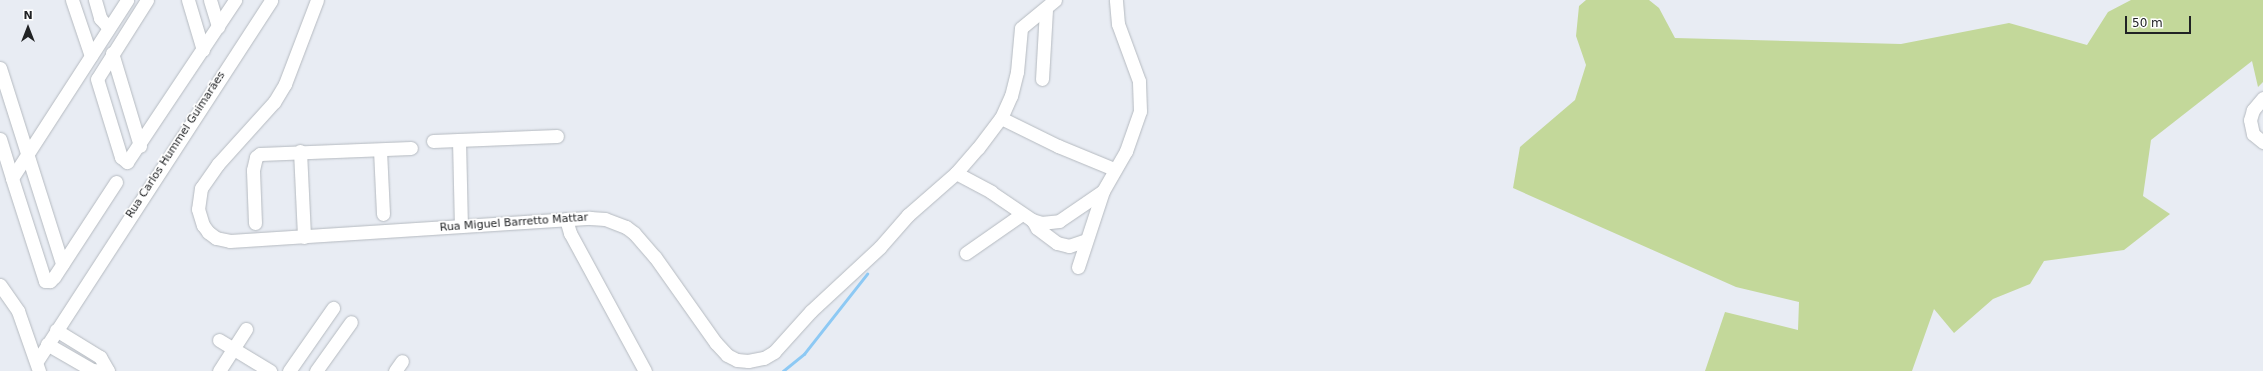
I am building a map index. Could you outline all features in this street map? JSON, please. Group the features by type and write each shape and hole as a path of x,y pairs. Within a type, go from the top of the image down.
{"street":[{"path":"72,0 91,56"},
{"path":"95,0 100,18 109,28"},
{"path":"12,178 127,0"},
{"path":"147,0 112,53 97,79 122,160 129,162 235,0"},
{"path":"188,0 203,50"},
{"path":"210,0 218,27"},
{"name":"Rua Carlos Hummel Guimarães","path":"38,366 52,337 271,0"},
{"name":"Rua Miguel Barretto Mattar","path":"317,0 282,90 201,188 198,209 203,225 216,238 230,241 566,219 605,219 626,227 634,233 655,257 716,343 735,366 756,360 774,352 923,200 956,173"},
{"path":"1078,267 1102,191 1126,151 1135,129 1141,93 1135,64 1118,24 1116,0"},
{"path":"1042,79 1051,5"},
{"path":"1051,5 1021,28 1014,86 1001,118 956,173 991,192 1028,217 1037,228 1057,243 1068,246 1086,240"},
{"path":"112,53 140,146"},
{"path":"0,68 62,264"},
{"path":"2263,98 2253,110 2250,120 2254,134 2263,142"},
{"path":"1001,118 1058,146 1114,169"},
{"path":"433,141 557,136"},
{"path":"0,139 44,280 52,279 116,182"},
{"path":"458,140 461,226"},
{"path":"255,223 253,170 256,157 267,152 411,148"},
{"path":"380,150 383,214"},
{"path":"300,151 304,237"},
{"path":"966,253 1028,217 1059,221 1102,191"},
{"path":"566,219 570,233 645,371"},
{"path":"0,285 14,305 24,326 38,366"},
{"path":"289,371 333,308"},
{"path":"316,371 350,322"},
{"path":"24,326 28,332 43,337 52,337 92,370 108,371"},
{"path":"220,371 246,329"},
{"path":"219,340 270,371"}],"green space":[{"path":"1586,0 1649,0 1659,8 1675,38 1901,44 2009,23 2087,45 2108,12 2131,0 2263,0 2263,82 2258,87 2252,61 2151,140 2143,196 2170,214 2124,250 2044,261 2030,284 1993,299 1954,333 1934,309 1912,371 1705,371 1725,312 1798,330 1799,302 1736,287 1513,188 1520,147 1575,100 1586,65 1576,36 1579,6"}],"waterway":[{"path":"783,371 804,354 867,274"}]}
